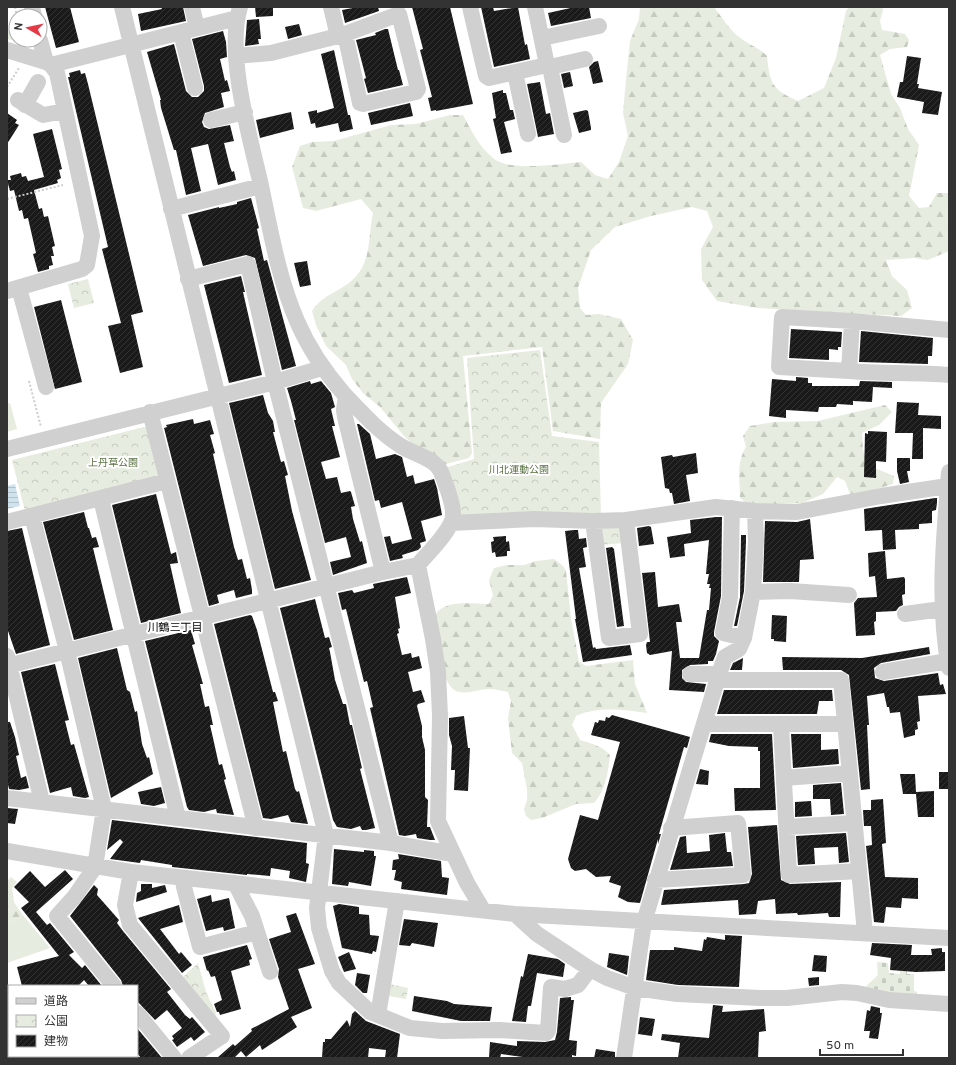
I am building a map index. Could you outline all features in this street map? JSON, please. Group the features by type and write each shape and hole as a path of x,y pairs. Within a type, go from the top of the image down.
{"street":[{"path":"122,7 326,835 317,908 320,928 332,971 339,982 351,995 370,1012 410,1028 442,1031 500,1030 546,1033 548,1031 551,987 565,988 578,986 590,969"},
{"path":"192,7 197,28"},
{"path":"236,56 271,54 341,35 398,10 418,89 416,92 363,104 360,103 341,35 331,7"},
{"path":"470,7 486,76 489,78 585,59"},
{"path":"535,7 564,135"},
{"path":"7,50 48,64 181,33 239,12"},
{"path":"42,802 8,662 67,651 383,572 418,565 451,523 454,514 439,468 390,438 346,396 312,354 291,305 277,258 245,112 236,56 235,33 239,12"},
{"path":"542,38 599,26"},
{"path":"181,33 195,88"},
{"path":"43,48 48,64 57,74 92,236 87,265 74,273 13,289 46,387"},
{"path":"515,73 528,134"},
{"path":"38,82 21,103 43,115 65,111"},
{"path":"211,120 245,112"},
{"path":"171,208 261,186"},
{"path":"188,279 248,264 275,382 391,843"},
{"path":"949,330 852,321 782,317 779,367 883,374 913,372 949,375"},
{"path":"850,371 852,321"},
{"path":"7,449 150,412 217,397 322,368"},
{"path":"346,396 344,410 345,417 383,572"},
{"path":"150,412 256,828"},
{"path":"451,523 534,519 593,521 626,520 662,516 702,508 732,508 755,511 797,512 880,496 948,479 944,605 948,660 883,672"},
{"path":"7,522 167,481"},
{"path":"101,499 135,634 178,818"},
{"path":"732,508 730,597 723,634 744,638"},
{"path":"624,1058 644,922 656,880 718,677 725,658 739,649 744,638 753,592 756,541 755,511"},
{"path":"32,516 67,651 104,809 95,866 76,896 57,916 113,985"},
{"path":"593,521 609,638 640,634 626,520"},
{"path":"418,565 438,672 440,716 438,821 453,854 483,910"},
{"path":"753,592 790,591 849,595"},
{"path":"905,614 944,605"},
{"path":"690,674 718,677 841,680 865,933"},
{"path":"704,724 844,724"},
{"path":"781,725 789,875 859,871"},
{"path":"784,778 850,773"},
{"path":"7,798 391,843 453,854"},
{"path":"787,827 854,823"},
{"path":"656,880 743,876 738,824 671,828"},
{"path":"7,851 131,872 515,914 949,938"},
{"path":"131,872 125,906 130,925 222,1036 189,1058"},
{"path":"183,878 200,947 257,932"},
{"path":"235,883 252,916 270,972"},
{"path":"378,1015 397,901"},
{"path":"515,914 537,934 590,969 607,978 635,988 677,994 760,998 787,998 842,992 857,993 889,1000 949,1004"},
{"path":"138,1015 174,1058"}],"path":[{"path":"7,199 63,185"}],"green space":[{"path":"640,7 714,7 735,33 767,56 769,73 777,89 798,101 824,88 836,58 846,11 849,7 882,7 883,10 880,21 882,30 905,34 909,40 907,47 890,49 880,55 891,94 900,108 908,129 919,145 909,196 919,208 929,207 937,193 949,193 949,251 928,260 914,258 886,260 892,276 907,290 912,308 901,316 758,308 717,301 702,280 701,249 713,227 707,211 692,207 651,216 615,227 591,250 578,288 580,308 586,315 599,314 621,319 633,340 628,364 601,403 600,439 553,431 542,347 463,356 472,453 469,458 442,465 419,450 404,436 380,407 363,393 352,379 346,365 326,346 316,325 312,311 316,306 326,297 353,280 360,272 367,254 373,213 361,199 316,211 303,208 292,167 300,146 312,142 334,141 391,125 416,124 450,115 463,115 484,149 488,154 500,162 510,165 535,166 581,162 595,175 608,179 619,162 628,136 623,113 625,90 630,41 639,19"},
{"path":"88,279 94,303 74,308 68,284"},
{"name":"川北運動公園","path":"540,350 552,436 599,442 601,516 464,518 458,513 445,468 474,459 467,358"},
{"path":"10,403 17,429 7,432 7,404"},
{"path":"885,405 892,412 879,425 862,433 863,451 872,467 894,476 893,484 863,493 850,494 845,481 837,477 823,494 803,503 748,505 740,498 740,465 746,447 743,436 750,426 774,422 818,421"},
{"name":"上丹草公園","path":"144,427 149,428 161,477 25,511 12,460"},
{"path":"601,528 620,528 624,543 600,545"},
{"path":"554,559 563,566 566,571 571,618 579,662 586,666 633,660 635,684 647,713 602,710 576,716 572,725 580,740 600,747 610,755 604,787 594,803 576,804 542,818 531,820 526,816 524,809 527,800 527,789 522,763 512,753 508,718 511,701 508,692 490,689 459,692 452,688 447,681 440,658 435,615 439,610 452,604 489,604 493,595 489,580 494,568 507,565 524,565 536,561"},
{"path":"11,877 17,882 12,888 14,902 22,914 21,917 7,923 7,881"},
{"path":"22,914 50,948 7,963 7,923 21,917"},
{"path":"877,962 888,963 889,973 900,974 900,965 907,965 907,974 914,974 914,991 917,992 917,999 862,990 878,975"},
{"path":"198,963 206,992 216,1013 215,1017 182,978"},
{"path":"385,983 408,988 406,999 383,995"}],"water":[{"path":"15,484 20,506 7,509 7,486"}],"building":[{"path":"70,7 79,42 56,48 48,18 48,8 45,8"},
{"path":"161,7 183,7 186,21 141,31 138,14 162,9"},
{"path":"255,7 273,7 273,16 256,17"},
{"path":"358,7 378,7 379,11 345,23 342,10"},
{"path":"412,7 450,7 473,104 431,111 428,98 432,97 420,50 423,49"},
{"path":"481,7 493,7 494,11 518,7 525,45 527,44 530,59 494,67"},
{"path":"575,7 589,7 591,18 551,26 548,13"},
{"path":"259,19 261,39 258,39 259,44 245,46 247,20"},
{"path":"299,24 302,35 288,39 285,27"},
{"path":"388,29 403,85 368,93 364,79 366,78 356,40 376,35 375,33"},
{"path":"223,31 226,42 227,57 220,59 225,81 227,80 230,91 221,93 224,107 205,113 202,122 204,127 209,129 230,125 234,141 224,143 230,167 232,172 234,171 236,180 218,185 208,144 191,148 201,191 186,195 176,150 174,150 161,108 161,100 147,52 174,44 186,91 192,97 198,97 204,91 204,86 192,39"},
{"path":"334,50 348,115 350,115 353,129 340,132 338,123 316,128 315,123 311,124 308,112 317,110 317,113 334,108 321,54"},
{"path":"907,56 921,58 917,84 919,84 918,88 942,92 938,115 922,113 924,102 897,97 900,82 903,82"},
{"path":"598,61 603,82 593,84 589,67 594,62"},
{"path":"80,70 81,74 85,73 88,84 143,312 131,315 143,367 120,373 108,326 121,323 102,249 108,247 68,77 70,77 69,73"},
{"path":"570,72 573,86 564,88 561,74"},
{"path":"540,82 546,114 550,113 554,134 538,137 527,84"},
{"path":"503,90 503,93 506,93 510,110 513,110 515,119 504,122 512,152 501,154 493,119 496,118 492,93"},
{"path":"410,103 413,116 371,125 368,113"},
{"path":"586,110 588,111 591,130 579,133 573,113"},
{"path":"291,112 294,129 260,138 256,120"},
{"path":"7,113 17,120 15,123 19,125 7,144"},
{"path":"52,129 62,169 59,170 61,178 57,180 58,183 34,190 39,209 42,208 44,217 48,216 55,246 52,247 54,256 51,256 53,265 49,266 49,269 38,272 33,254 36,253 28,218 24,219 22,210 19,211 14,190 10,191 7,180 11,180 10,176 21,173 22,177 26,176 28,181 44,177 33,134"},
{"path":"251,198 259,228 257,229 264,261 267,260 296,366 282,370 255,258 246,255 203,266 188,215 237,204 237,202"},
{"path":"307,261 311,285 300,287 294,263"},
{"path":"241,276 245,292 243,292 262,375 229,383 204,285"},
{"path":"61,300 82,382 55,389 34,307"},
{"path":"791,329 842,332 841,347 838,347 838,350 829,349 829,360 789,358"},
{"path":"861,331 933,338 932,356 928,356 928,364 859,362"},
{"path":"796,377 808,378 808,383 812,383 812,386 859,386 860,381 892,382 892,388 873,387 872,402 853,401 853,405 837,404 836,407 819,407 818,412 786,410 786,418 769,416 772,379 796,381"},
{"path":"310,381 311,384 321,381 331,393 335,407 331,409 335,426 332,426 340,457 321,462 326,479 337,477 341,493 351,492 355,506 351,507 353,519 360,542 362,541 367,563 333,575 330,562 351,557 346,537 325,543 287,388"},
{"path":"263,395 268,413 273,421 275,432 273,432 281,462 284,461 288,475 285,476 292,511 311,580 275,589 229,403"},
{"path":"897,402 919,403 918,415 941,416 941,429 923,428 923,459 912,459 913,433 895,433"},
{"path":"193,419 194,424 210,420 214,434 210,435 215,453 213,454 234,547 238,560 242,559 247,579 250,578 252,590 252,594 236,598 234,590 217,595 219,603 209,606 164,428 167,427 166,425"},
{"path":"357,424 359,424 370,434 376,459 395,454 402,457 407,477 413,475 415,484 434,479 442,515 421,521 426,541 420,543 421,547 418,550 402,555 403,558 390,561 384,537 390,536 392,544 412,539 402,502 381,508 379,500 375,501"},
{"path":"868,431 887,432 886,462 876,461 876,478 864,477 865,433 868,434"},
{"path":"696,453 698,473 686,475 690,501 674,504 672,493 670,493 669,489 665,488 661,457 672,455 673,457"},
{"path":"897,458 910,458 910,471 907,471 909,482 900,484 897,471"},
{"path":"156,494 171,554 176,552 178,563 170,564 181,613 141,623 112,505"},
{"path":"937,498 936,510 932,511 932,523 919,524 919,529 895,530 896,549 883,550 882,530 865,531 864,509"},
{"path":"84,512 92,538 96,537 99,547 93,548 113,630 74,640 43,522"},
{"path":"722,517 721,596 714,632 714,636 719,641 716,654 713,661 708,661 708,664 690,665 682,670 682,678 686,682 706,684 704,692 669,690 672,651 650,655 647,653 646,645 647,642 650,642 642,573 655,572 658,607 679,604 682,622 676,622 680,658 699,658 707,610 709,610 711,588 709,588 710,584 707,584 709,574 706,574 709,540 684,544 685,556 670,558 667,537 691,533 690,520"},
{"path":"810,519 814,559 800,560 799,582 763,582 765,521 797,522"},
{"path":"651,527 654,544 639,546 637,528"},
{"path":"22,528 50,645 16,654 7,628 7,531"},
{"path":"578,530 579,539 586,538 587,547 583,548 586,567 579,568 593,648 595,647 596,649 630,645 632,655 583,662 575,619 565,531"},
{"path":"741,535 746,535 744,591 737,626 734,626 740,597"},
{"path":"506,536 506,542 509,541 510,551 507,551 507,556 496,557 495,552 492,553 491,542 494,541 493,537"},
{"path":"612,547 614,549 624,626 617,627 606,548"},
{"path":"885,551 887,579 904,577 905,579 905,594 902,595 903,605 896,611 876,612 876,621 874,622 875,635 856,636 854,603 858,598 877,597 875,576 869,577 868,553"},
{"path":"407,577 411,593 395,597 400,628 398,629 399,633 397,634 402,655 411,653 412,658 419,656 422,668 408,672 413,692 421,690 425,702 418,704 417,706 422,726 422,737 425,750 425,797 428,800 427,827 430,827 435,840 417,838 416,834 405,836 399,835 370,708 373,707 367,681 364,682 346,609 342,610 338,593 352,590 354,593 374,588 373,584"},
{"path":"315,599 325,638 329,637 332,647 329,648 335,680 343,704 346,704 350,725 352,725 362,768 360,769 375,828 362,830 360,826 351,829 337,827 333,820 280,608"},
{"path":"250,615 252,616 257,630 273,692 275,692 278,701 273,702 283,752 286,751 295,789 297,792 299,791 308,824 291,822 288,815 271,819 263,818 214,624"},
{"path":"772,615 787,616 786,642 774,641 774,639 771,639"},
{"path":"191,630 195,644 192,645 203,684 200,684 205,707 209,706 213,725 210,725 219,765 222,764 226,779 224,780 234,815 217,813 216,809 204,812 189,810 187,807 145,641"},
{"path":"929,647 930,654 881,663 874,668 875,678 884,681 938,673 940,685 943,684 946,694 918,696 920,721 917,722 918,729 915,730 915,735 904,738 900,712 890,713 884,693 867,696 870,789 861,790 849,675 841,670 783,670 782,657 862,658"},
{"path":"117,648 127,690 130,692 135,712 137,711 142,744 147,758 149,757 153,774 111,798 78,658"},
{"path":"743,658 742,670 730,670 733,663"},
{"path":"55,664 69,720 65,721 71,745 74,744 89,797 85,798 73,796 71,787 50,793 21,672"},
{"path":"724,690 832,690 833,701 819,701 817,714 717,714"},
{"path":"612,715 690,737 687,748 684,747 659,834 661,834 658,844 658,839 640,903 628,902 618,897 621,886 609,882 611,876 596,877 586,869 575,871 571,868 568,859 580,815 598,820 620,742 591,735 595,722 598,723 599,720 605,721 606,717 609,718"},
{"path":"464,716 468,748 470,748 468,791 454,790 455,770 451,770 452,746 449,735 449,718"},
{"path":"7,722 10,722 15,737 19,755 16,756 21,778 26,776 29,788 19,790 9,789 7,780"},
{"path":"711,734 772,734 776,810 735,811 734,788 760,788 760,751 758,751 758,747 729,746 709,742"},
{"path":"791,734 821,734 821,750 838,749 839,764 793,768"},
{"path":"700,769 709,771 708,785 696,784"},
{"path":"939,772 949,772 949,789 939,789"},
{"path":"900,774 915,774 916,792 934,791 934,817 918,817 916,794 903,794"},
{"path":"841,783 844,814 831,815 830,799 813,799 813,785"},
{"path":"161,787 165,803 154,806 141,804 138,792"},
{"path":"883,799 886,843 882,844 885,877 918,878 918,899 902,898 901,908 886,907 884,923 874,922 866,846 872,845 871,826 864,826 863,810 871,810 871,800"},
{"path":"811,801 812,816 795,817 795,802"},
{"path":"7,808 18,809 15,824 7,823"},
{"path":"112,820 307,843 306,863 309,864 306,882 289,878 290,871 271,868 270,876 247,875 172,867 172,865 141,860 140,863 110,859 123,842 120,839 107,850"},
{"path":"777,825 781,880 790,884 841,882 840,917 829,917 828,913 798,915 797,913 776,914 775,899 758,901 756,914 739,915 738,900 661,905 664,890 749,883 752,874 748,827"},
{"path":"725,833 727,852 731,852 733,866 670,870 680,837 686,836 687,853 710,851 709,835"},
{"path":"846,833 849,862 839,863 838,847 814,848 815,864 798,865 796,836"},
{"path":"334,849 364,852 364,850 374,851 374,856 376,856 371,886 349,882 348,886 332,884"},
{"path":"398,854 441,861 442,877 449,878 447,895 401,889 402,882 394,880 396,870 392,870 393,860 399,859"},
{"path":"65,870 73,879 36,912 47,925 50,923 74,952 69,955 82,968 85,965 101,985 88,985 84,980 79,985 22,985 17,967 59,956 21,908 29,902 14,887 30,871 45,887"},
{"path":"141,884 152,884 152,888 165,885 167,892 136,902 137,893 141,891"},
{"path":"94,885 98,889 97,895 119,920 117,923 171,989 167,992 185,1015 190,1019 192,1017 205,1032 194,1041 191,1037 177,1047 172,1040 174,1039 172,1036 182,1028 167,1010 155,1020 138,1002 138,985 123,985 121,980 70,916"},
{"path":"211,895 212,902 229,898 235,928 224,931 223,927 206,931 197,899"},
{"path":"339,904 359,907 359,914 369,915 370,935 379,936 376,952 373,951 372,954 342,948 333,906"},
{"path":"179,905 183,922 160,929 179,954 181,952 192,965 182,973 138,918"},
{"path":"296,913 315,964 298,969 312,1008 291,1017 297,1027 262,1050 260,1045 246,1057 241,1051 234,1058 217,1058 233,1044 235,1046 252,1031 251,1029 289,1009 278,977 279,969 269,939 291,932 286,916"},
{"path":"404,919 438,923 434,947 412,943 410,946 399,945"},
{"path":"725,935 742,936 739,987 678,985 646,980 650,950 674,950 674,947 702,951 704,939 706,940 707,937 725,940"},
{"path":"872,943 912,945 911,955 932,955 931,949 942,948 942,952 945,952 945,971 916,972 890,970 891,958 870,955"},
{"path":"247,945 252,959 249,960 250,965 231,971 241,1009 220,1015 214,1004 222,1000 215,976 211,977 208,970 207,971 203,957"},
{"path":"349,952 356,969 344,972 338,957"},
{"path":"609,953 629,956 627,975 607,967"},
{"path":"528,954 558,959 565,964 563,977 537,973 531,1006 528,1006 526,1022 512,1021 521,976 523,977"},
{"path":"814,955 827,956 826,972 812,971"},
{"path":"357,973 370,975 367,993 363,993 355,985"},
{"path":"819,977 819,985 809,986 808,978"},
{"path":"414,996 447,1001 454,1004 492,1007 490,1021 461,1021 412,1011"},
{"path":"571,997 571,1000 574,1000 569,1040 577,1041 576,1056 572,1055 572,1058 530,1058 501,1054 500,1058 489,1058 490,1042 517,1046 517,1041 545,1042 555,1040 560,998"},
{"path":"713,1005 723,1006 722,1012 764,1009 766,1031 759,1032 758,1058 678,1058 680,1043 661,1040 662,1034 709,1038"},
{"path":"871,1006 880,1008 880,1013 882,1013 878,1039 869,1038 870,1031 864,1031 867,1010 870,1011"},
{"path":"355,1011 366,1021 400,1034 397,1058 385,1058 386,1050 369,1048 368,1058 322,1058 323,1042 325,1042 325,1039 331,1039 347,1020 350,1027 352,1014"},
{"path":"640,1017 655,1019 652,1036 638,1034"},
{"path":"138,1029 162,1058 141,1058 138,1054"},
{"path":"596,1049 615,1052 615,1058 594,1058"}],"district":[{"name":"川鶴三丁目","path":"175,627"}]}
